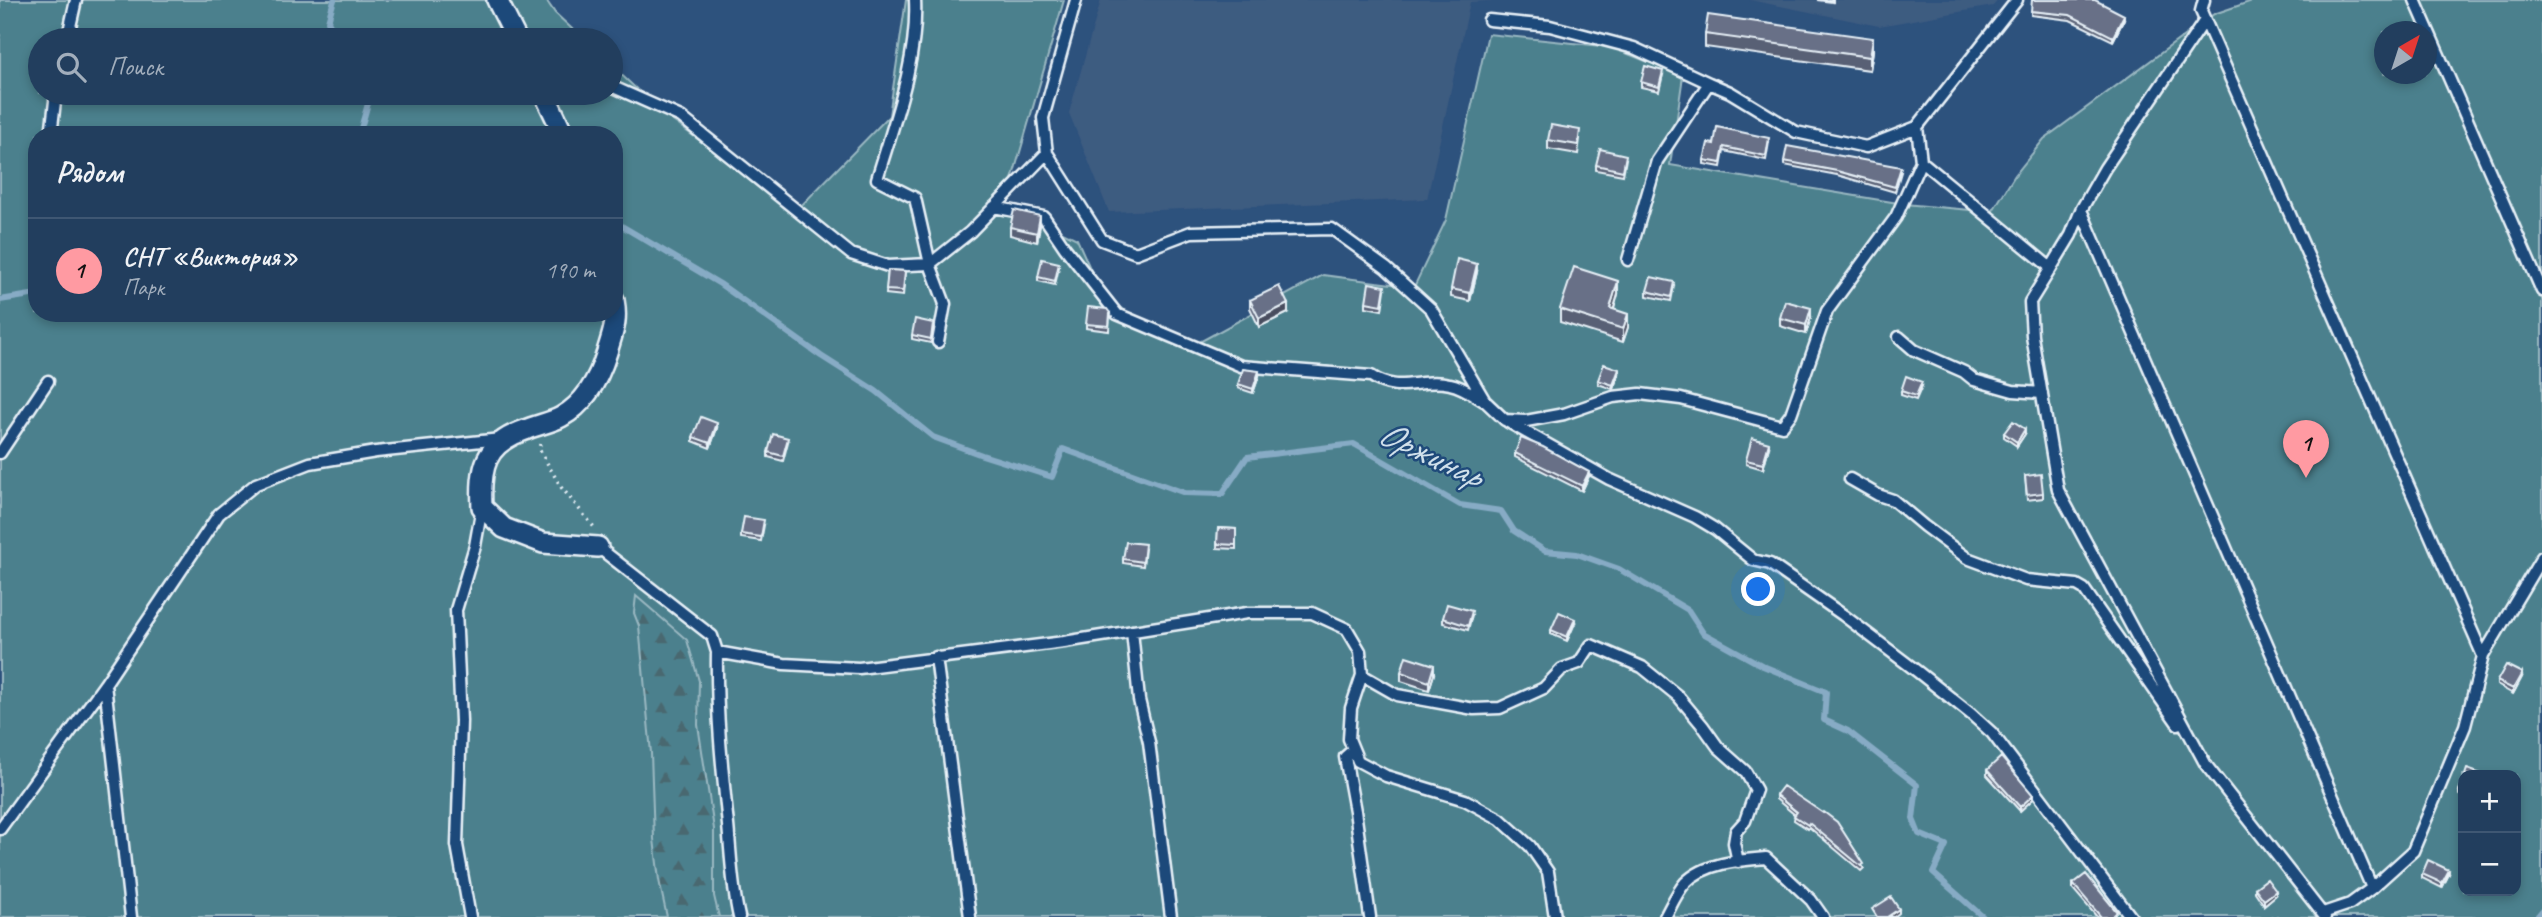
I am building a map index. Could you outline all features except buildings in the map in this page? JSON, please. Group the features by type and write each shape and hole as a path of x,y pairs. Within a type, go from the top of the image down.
{"street":[{"path":"497,0 511,28"},
{"path":"550,105 560,126"},
{"path":"598,547 543,543 504,528 482,507 481,477 489,454 505,438 561,417 578,405 596,381 615,322"}],"lane":[{"path":"70,28 76,0"},
{"path":"915,0 917,13 910,61 877,179 915,198 930,264 945,304 938,342"},
{"path":"1076,0 1043,118 1047,153 1102,240 1136,253 1191,232 1332,229 1386,268 1431,309 1485,401"},
{"path":"1489,20 1550,26 1634,48 1730,92 1796,132 1866,147 1917,127 2017,0"},
{"path":"2204,0 2201,11 2483,656"},
{"path":"2415,0 2542,291"},
{"path":"2205,20 2105,168 2081,210 2071,235 2030,302 2032,336 2058,490 2206,765"},
{"path":"1628,260 1657,161 1709,83"},
{"path":"623,91 681,117 851,254 888,266 930,264 970,232 1047,153"},
{"path":"52,126 55,105"},
{"path":"1505,419 1526,421 1564,414 1613,397 1640,394 1682,399 1783,426 1791,414 1827,311 1896,217 1921,161 1917,127"},
{"path":"1921,161 2051,268"},
{"path":"994,207 1044,217 1117,314 1241,366 1371,376 1383,384 1450,384 1485,401 1505,419 1609,479 1695,517 1715,529 1752,559 1770,564 1843,615 1971,713 1992,733 2131,917"},
{"path":"2081,210 2372,888"},
{"path":"1899,337 1914,350 1964,372 1974,380 2013,391 2042,393"},
{"path":"0,453 48,381"},
{"path":"0,829 104,684 219,514 256,484 310,463 376,452 505,438"},
{"path":"1850,479 1893,500 1967,558 2026,580 2077,585 2084,589 2206,765 2324,915 2350,904 2413,851 2465,726 2483,656 2542,557"},
{"path":"470,917 457,845 461,721 456,610 475,546 482,507"},
{"path":"598,547 712,636 717,652 717,690 725,796 739,917"},
{"path":"717,652 784,664 859,668 1247,613 1312,613 1347,629 1360,651 1362,675 1351,708 1349,739 1358,761 1386,776 1465,800 1500,819 1530,846 1548,872 1555,917"},
{"path":"1132,631 1139,700 1149,742 1171,917"},
{"path":"1362,675 1397,695 1474,709 1500,708 1544,688 1562,669 1579,663 1591,645 1643,667 1678,696 1718,747 1745,771 1756,790 1745,821 1736,831 1734,843 1738,862"},
{"path":"936,657 970,917"},
{"path":"104,684 131,917"},
{"path":"1353,750 1345,757 1370,917"},
{"path":"1665,917 1684,884 1701,871 1766,858 1811,900 1823,917"}],"path":[{"path":"542,424 539,449 561,486 595,528"}],"shaded area":[{"path":"1101,0 1504,0 1470,2 1427,199 1109,212 1069,113"},
{"path":"1750,0 1998,0 1993,6 1879,26"}],"green space":[{"path":"0,0 546,0 571,28 28,28 28,105 623,105 623,76 662,113 796,211 889,116 906,0 1064,0 1005,204 1077,239 1104,300 1194,345 1323,275 1414,287 1446,220 1488,34 1611,47 1683,76 1670,165 1904,204 1992,212 2015,175 2044,139 2214,14 2255,0 2542,0 2542,917 0,917"},
{"path":"636,596 687,640 699,681 698,725 714,829 714,896 719,917 667,917 654,839 651,753 639,626 634,613"}],"waterway":[{"path":"332,28 328,21 334,0"},
{"path":"362,126 368,105"},
{"name":"Оржинар","path":"623,227 720,284 821,356 876,391 933,437 982,455 1052,477 1063,449 1185,493 1222,494 1247,457 1354,444 1460,505 1501,511 1514,531 1545,551 1577,554 1619,569 1688,610 1703,633 1763,666 1826,692 1824,720 1848,731 1917,785 1913,819 1919,834 1946,845 1933,873 1983,917"},
{"path":"0,300 28,295"},
{"path":"2537,917 2542,911"}],"place":[{"name":"СНТ «Виктория»","path":"2306,478"}]}
